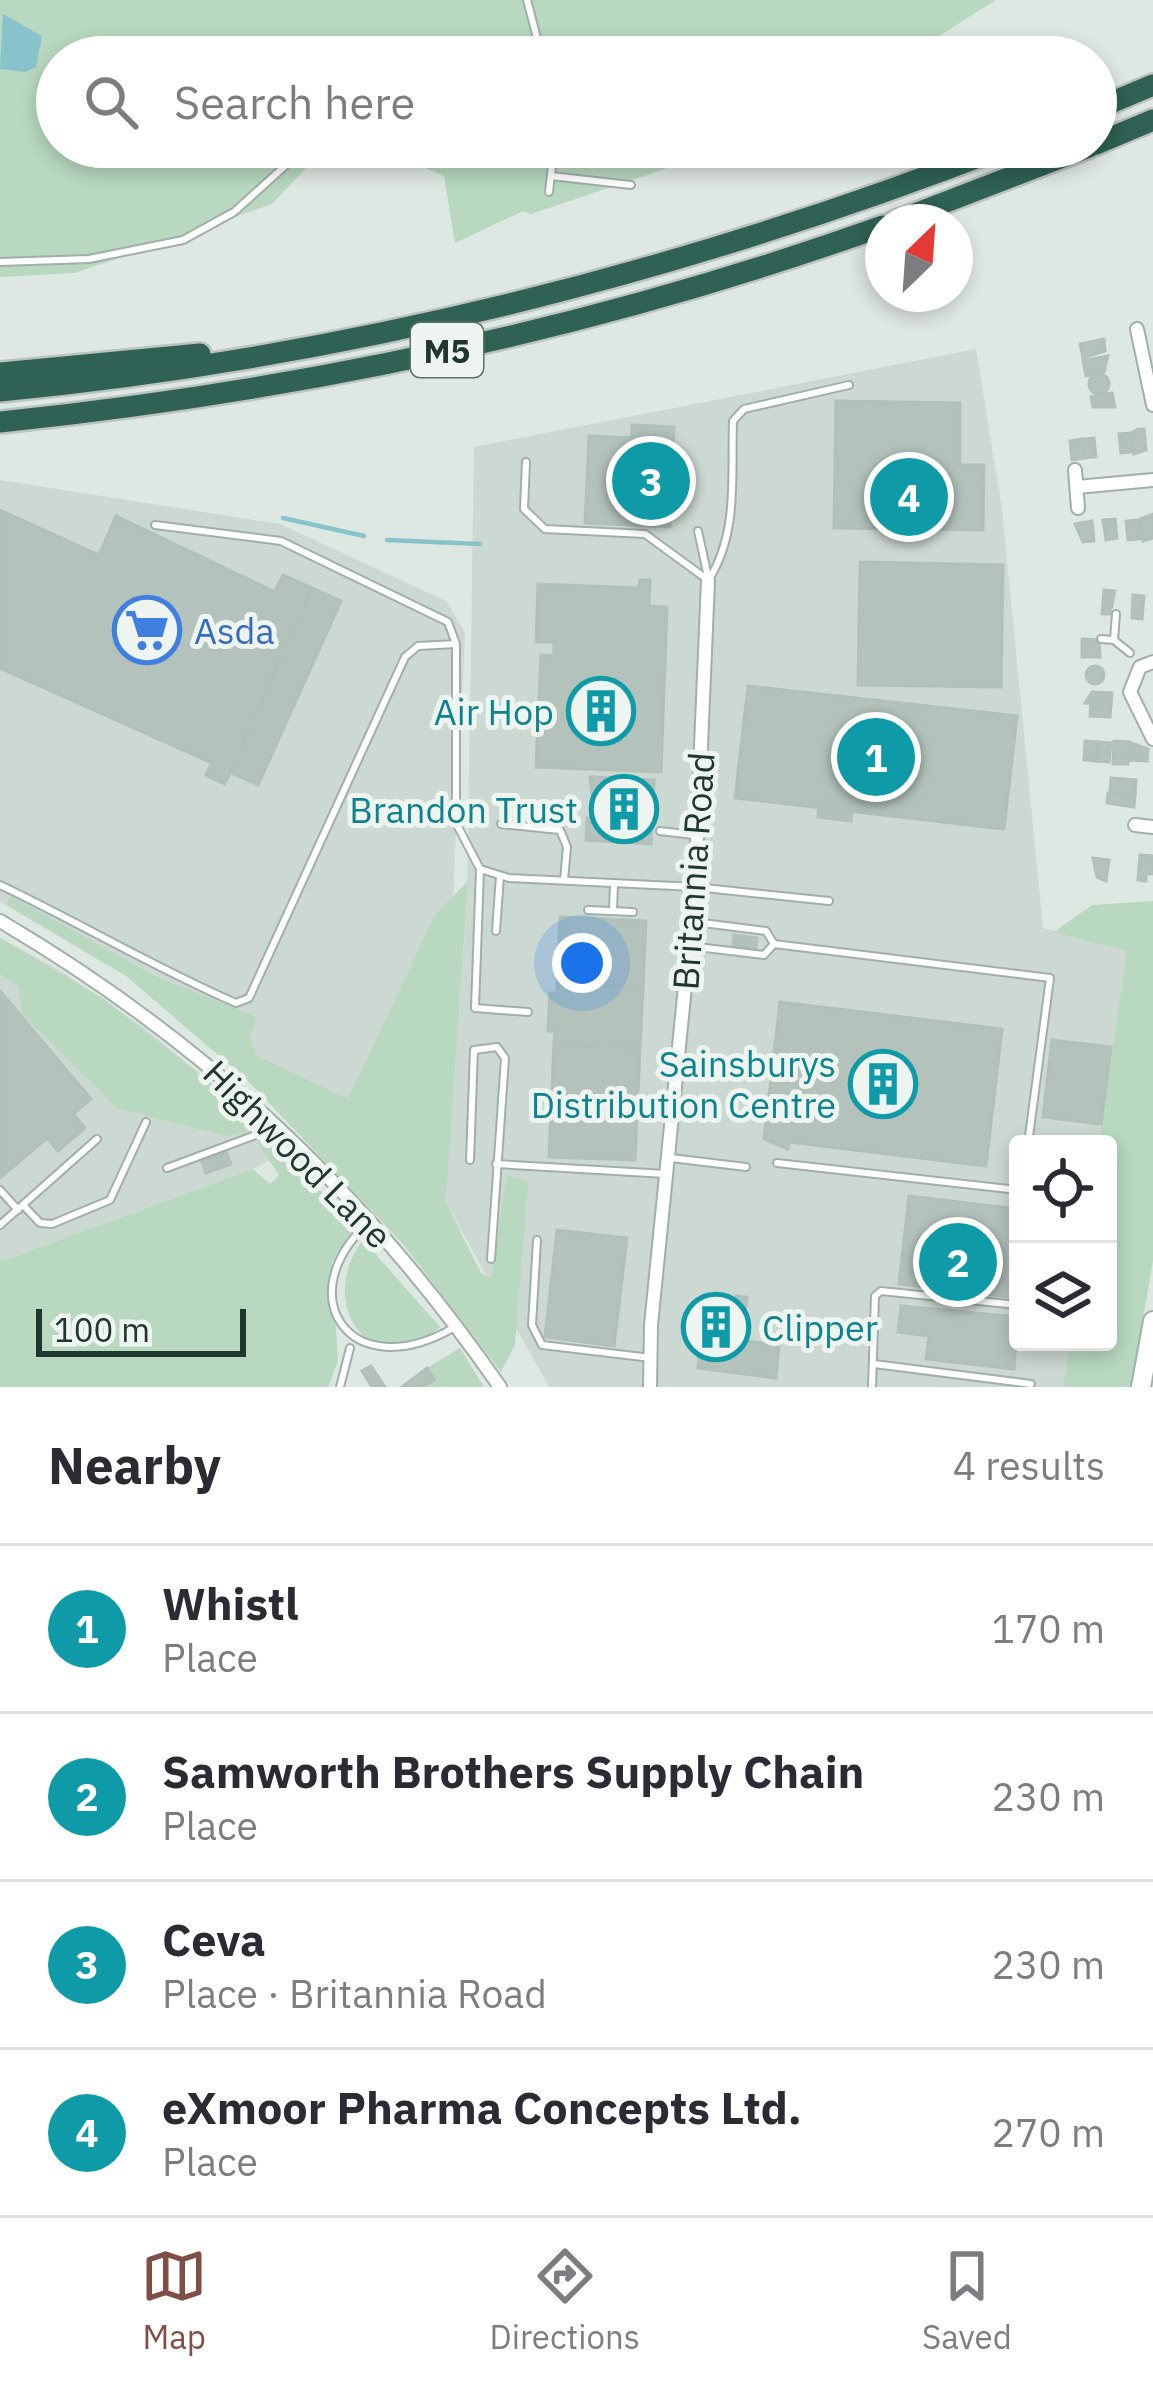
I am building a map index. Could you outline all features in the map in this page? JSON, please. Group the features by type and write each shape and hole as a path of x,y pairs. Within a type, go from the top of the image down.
{"highway":[{"path":"1117,100 1153,85"},
{"path":"1117,135 1153,120"},
{"name":"M5","path":"0,391 272,353 462,315 700,252 944,168"},
{"path":"941,204 1035,168"},
{"name":"M5","path":"0,422 267,389 390,363 652,301 865,232"},
{"name":"M5","path":"0,373 173,354 272,353"}],"street":[{"path":"1138,329 1153,405"},
{"path":"1125,364 1144,360"},
{"path":"1075,470 1078,508"},
{"path":"1077,487 1153,480"},
{"name":"Britannia Road","path":"653,1383 668,1158 695,887 708,580"},
{"path":"1130,652 1146,664 1130,692 1153,739"},
{"path":"1136,825 1153,827"},
{"name":"Highwood Lane","path":"0,920 149,1016 271,1118 370,1221 500,1387"},
{"path":"1141,1387 1153,1321"}],"lane":[{"path":"527,0 536,36"},
{"path":"0,262 89,259 183,240 220,222 282,168"},
{"path":"549,192 552,168"},
{"path":"551,176 631,185"},
{"path":"708,580 729,539 733,421 744,409 849,385"},
{"path":"526,462 524,508 545,529 645,534 708,580"},
{"path":"154,525 281,541 448,622 456,644 456,823 480,869 475,1008 528,1012"},
{"path":"698,531 708,580"},
{"path":"1114,640 1115,614"},
{"path":"1101,639 1114,640 1130,652"},
{"path":"0,885 109,937 158,969 236,1003 249,998 405,657 418,646 456,644"},
{"path":"501,824 560,830 566,847 564,880"},
{"path":"660,831 697,835"},
{"path":"480,869 500,876 695,887 830,901"},
{"path":"496,931 500,876"},
{"path":"613,911 614,883"},
{"path":"588,910 633,912"},
{"path":"692,922 766,931 774,944"},
{"path":"689,946 764,955 774,944"},
{"path":"774,944 1050,978 1029,1135"},
{"path":"470,1160 474,1050 497,1047 505,1058 491,1258"},
{"path":"167,1168 261,1133 271,1118"},
{"path":"0,1190 40,1223 52,1224 110,1200 146,1122"},
{"path":"0,1226 98,1139"},
{"path":"668,1158 746,1167"},
{"path":"777,1163 1009,1189"},
{"path":"496,1164 668,1174"},
{"path":"360,1354 337,1328 334,1269 370,1221"},
{"path":"537,1240 532,1324 542,1345 568,1352 652,1358"},
{"path":"872,1387 874,1296 881,1291 1009,1304"},
{"path":"376,1357 406,1356 456,1326"},
{"path":"340,1387 350,1348"},
{"path":"874,1364 1031,1384"}],"shaded area":[{"path":"976,349 1002,509 1043,928 1128,950 1100,1135 1009,1135 1009,1351 1069,1351 1063,1387 549,1387 446,1203 467,901 474,447"},
{"path":"0,480 280,524 446,601 465,633 453,898 342,1145 192,1015 0,902"},
{"path":"0,938 61,971 143,1027 257,1120 280,1154 253,1169 0,1262"}],"green space":[{"path":"0,0 996,0 939,36 36,36 36,168 306,168 272,204 75,273 0,277"},
{"path":"425,168 668,168 531,214 523,211 455,243 444,176"},
{"path":"468,881 446,1203 481,1273 491,1279 507,1175 528,1183 515,1345 501,1372 403,1244 247,1080 125,975 7,905 11,896 155,976 252,1015 256,1021 249,1036 257,1056 348,1099 435,915"},
{"path":"1153,901 1153,1261 1131,1387 1063,1387 1069,1351 1117,1351 1117,1135 1100,1135 1127,951 1054,932 1092,905"},
{"path":"0,938 104,999 257,1120 245,1132 225,1136 117,1108 22,1014 18,986 0,974"},
{"path":"267,1140 356,1225 332,1262 338,1361 328,1387 0,1387 0,1262 253,1169 270,1184 279,1175 257,1142"},
{"path":"363,1240 440,1327 415,1343 392,1347 372,1342 357,1329 345,1288 350,1264"},
{"path":"460,1348 484,1387 422,1387 434,1380 427,1368"}],"water":[{"path":"3,14 42,36 36,36 36,67 25,72 0,69"}],"building":[{"path":"1104,339 1105,351 1083,358 1080,344"},
{"path":"1108,356 1104,372 1086,376 1083,361"},
{"path":"1099,374 1109,384 1099,394 1089,384"},
{"path":"1112,393 1115,407 1093,407 1091,397"},
{"path":"836,401 960,403 960,465 984,465 983,530 834,528"},
{"path":"632,425 674,427 670,527 628,525"},
{"path":"1144,429 1146,450 1134,454 1132,433"},
{"path":"1132,433 1133,452 1121,453 1119,434"},
{"path":"589,436 631,438 628,525 585,523"},
{"path":"1094,438 1096,457 1084,458 1082,439"},
{"path":"1082,439 1084,458 1072,460 1070,441"},
{"name":"Asda","path":"0,510 99,555 116,516 275,592 283,575 312,588 225,784 206,775 212,763 0,668"},
{"path":"1153,514 1153,538 1143,541 1140,519"},
{"path":"1115,519 1117,538 1106,540 1103,520"},
{"path":"1138,520 1140,539 1128,540 1126,521"},
{"path":"1092,521 1094,541 1083,542 1075,524"},
{"path":"860,562 1003,565 1001,687 858,685"},
{"name":"Air Hop","path":"640,580 650,580 649,606 667,607 661,772 536,767 541,655 554,656 554,642 536,642 538,584 639,588"},
{"path":"312,588 341,601 258,785 230,772"},
{"path":"1104,590 1115,591 1110,614 1102,614"},
{"path":"1133,595 1144,596 1142,619 1132,618"},
{"path":"1082,639 1099,640 1100,657 1082,657"},
{"path":"1095,666 1104,675 1095,684 1086,675"},
{"path":"748,686 1017,716 1004,829 735,798"},
{"path":"1092,692 1112,693 1111,705 1085,703"},
{"path":"1091,704 1111,705 1110,717 1090,716"},
{"path":"1085,741 1098,742 1096,761 1084,760"},
{"path":"1114,741 1129,742 1128,764 1113,764"},
{"path":"1098,742 1111,743 1109,762 1096,761"},
{"path":"1129,742 1148,749 1147,761 1128,760"},
{"name":"Brandon Trust","path":"590,777 654,780 651,844 586,840 587,818 595,818"},
{"path":"1111,778 1136,780 1135,795 1110,793"},
{"path":"1108,793 1135,795 1134,807 1107,803"},
{"path":"819,807 852,811 851,821 818,817"},
{"path":"1140,855 1153,856 1153,874 1146,874 1146,881 1138,880"},
{"path":"1093,858 1109,860 1106,881 1097,877"},
{"path":"560,917 646,921 643,988 557,984"},
{"path":"734,935 757,938 756,948 733,946"},
{"path":"557,984 643,988 640,1048 554,1044 555,1031 548,1031 550,993 557,993"},
{"path":"0,991 91,1099 73,1114 85,1128 58,1151 47,1138 0,1178"},
{"name":"Sainsburys Distribution Centre","path":"780,1002 1002,1029 986,1166 789,1142 788,1149 764,1139"},
{"path":"1052,1040 1111,1047 1101,1124 1043,1117"},
{"path":"554,1044 640,1048 635,1160 549,1157"},
{"path":"226,1152 231,1164 206,1173 202,1161"},
{"path":"909,1196 1009,1208 1009,1297 899,1284"},
{"path":"557,1230 627,1238 614,1346 545,1337"},
{"name":"Clipper","path":"707,1294 735,1301 736,1296 747,1297 745,1314 731,1311 728,1339 779,1345 776,1378 698,1368"},
{"path":"901,1306 1009,1316 1014,1369 926,1359 929,1336 898,1332"},
{"path":"371,1366 385,1387 372,1387 362,1371"},
{"path":"427,1368 434,1380 422,1387 402,1387"}],"waterway":[{"path":"283,518 364,536"},
{"path":"387,540 480,544"}],"place":[{"name":"Ceva","path":"651,481"},
{"name":"eXmoor Pharma Concepts Ltd.","path":"909,497"},
{"name":"Asda","path":"147,630"},
{"name":"Air Hop","path":"601,711"},
{"name":"Whistl","path":"876,757"},
{"name":"Brandon Trust","path":"624,809"},
{"name":"Sainsburys Distribution Centre","path":"883,1084"},
{"name":"Samworth Brothers Supply Chain","path":"958,1262"},
{"name":"Clipper","path":"716,1327"}]}
